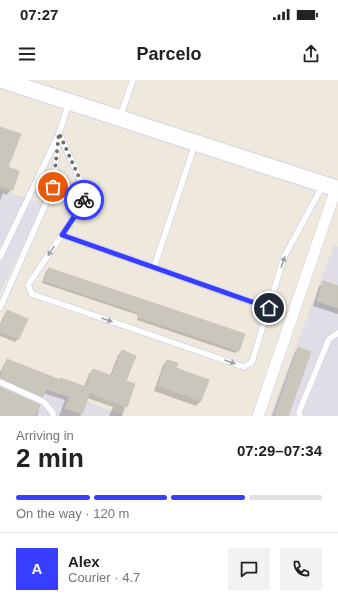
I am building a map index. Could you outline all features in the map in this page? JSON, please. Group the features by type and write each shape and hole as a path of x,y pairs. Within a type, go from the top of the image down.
{"main road":[{"path":"2,80 196,144 334,186"}],"street":[{"path":"258,416 334,186"}],"lane":[{"path":"120,119 133,80"},
{"path":"0,257 59,133 69,103"},
{"path":"59,133 86,193 82,205 28,285 32,294 244,367 252,362 284,257 334,186"},
{"path":"0,308 53,187 59,133"},
{"path":"154,268 196,144"},
{"path":"62,235 269,308"},
{"path":"300,416 298,412 329,339 338,333"},
{"path":"0,382 44,402 53,413 53,416"}],"shaded area":[{"path":"0,189 43,204 0,293"},
{"path":"334,245 338,247 338,416 270,416"},
{"path":"0,369 125,416 0,416"}],"building":[{"path":"0,127 21,134 8,167 19,171 13,190 0,186"},
{"path":"49,268 245,334 239,351 138,317 140,313 44,281"},
{"path":"323,281 338,286 338,308 317,301"},
{"path":"7,310 28,319 19,339 0,332 0,327"},
{"path":"298,347 311,352 288,416 274,416"},
{"path":"122,350 136,356 126,381 135,384 127,407 90,393 82,414 65,408 70,397 46,389 43,397 0,378 7,359 60,380 61,378 86,387 93,369 112,376"},
{"path":"167,360 178,363 176,368 209,380 201,401 158,386"},
{"path":"0,387 40,405 35,416 0,416"}],"way so far":[{"path":"53,187 59,133 86,193 84,200"}],"route":[{"path":"84,200 62,235 269,308"}]}
